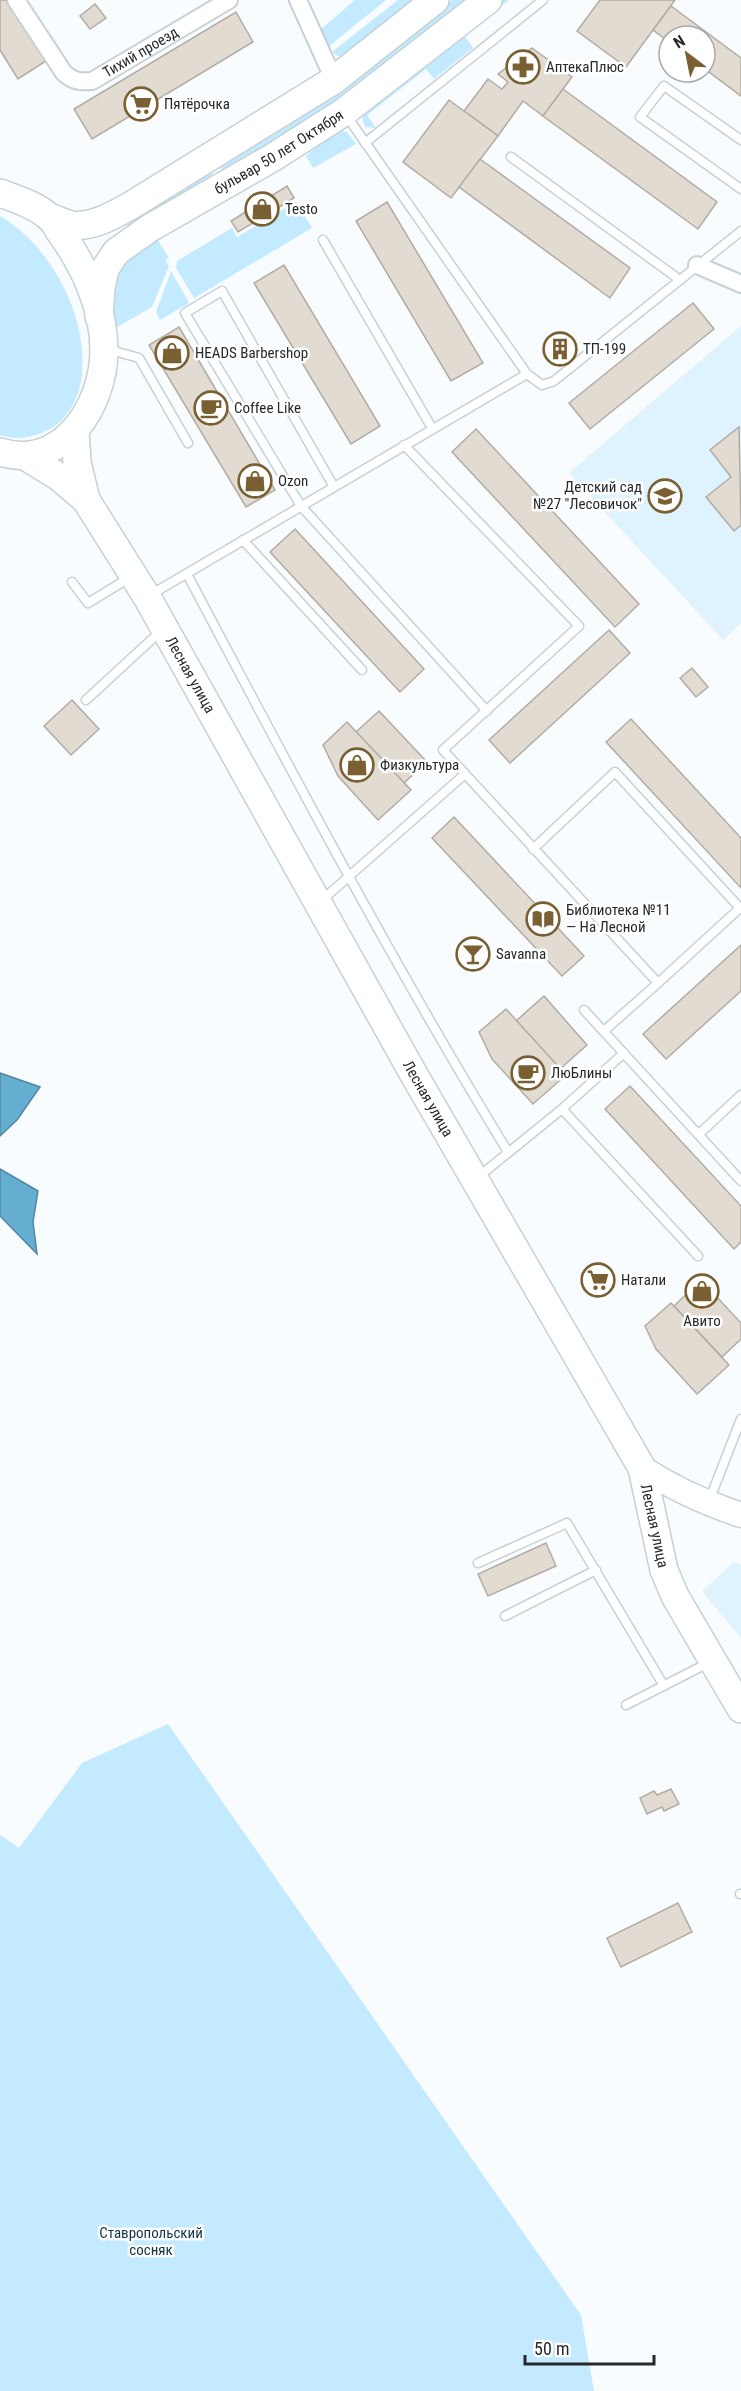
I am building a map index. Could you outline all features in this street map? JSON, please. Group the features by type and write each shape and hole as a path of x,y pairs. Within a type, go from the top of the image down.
{"main road":[{"name":"бульвар 50 лет Октября","path":"49,217 73,225 107,218 135,203 334,80 435,0"},
{"name":"бульвар 50 лет Октября","path":"99,317 105,269 116,252 150,228 272,158 344,112 488,0"},
{"path":"0,193 22,200 49,217 73,250 88,279 99,317 104,348 102,371 94,399 75,431 60,444 45,452 13,454"},
{"name":"Лесная улица","path":"75,431 77,462 86,500"},
{"name":"Лесная улица","path":"13,454 59,477 86,500 140,586 474,1180 642,1468 664,1570 675,1596 741,1709"},
{"path":"642,1468 673,1488 708,1504 741,1515"}],"street":[{"name":"Тихий проезд","path":"16,0 64,73 72,80 79,82 92,81 229,0"},
{"path":"298,0 334,80"},
{"path":"698,265 741,284"}],"lane":[{"path":"365,143 538,2"},
{"path":"741,140 664,86 640,117 741,189"},
{"path":"344,112 528,374 542,385 554,381 741,231"},
{"path":"511,157 680,280"},
{"path":"323,240 432,428"},
{"path":"334,487 222,291 185,313 301,506 487,711"},
{"path":"104,348 139,358 188,443"},
{"path":"72,582 88,603 187,574 432,428 528,374"},
{"path":"404,445 579,626 443,750 658,983"},
{"path":"243,540 362,670"},
{"path":"187,574 348,877 446,1052 508,1152"},
{"path":"86,700 164,628"},
{"path":"533,849 615,772 740,908 604,1031"},
{"path":"318,903 465,774"},
{"path":"584,1010 741,1181"},
{"path":"474,1180 562,1109 624,1053"},
{"path":"699,1134 741,1095"},
{"path":"562,1109 698,1256"},
{"path":"708,1504 741,1419"},
{"path":"478,1563 567,1523 664,1686"},
{"path":"505,1616 596,1570"},
{"path":"626,1705 713,1661"}],"shaded area":[{"name":"Детский сад №27 \"Лесовичок\"","path":"741,326 741,623 723,640 569,473"},
{"path":"734,1562 741,1565 741,1638 702,1591"}],"green space":[{"path":"355,0 386,0 328,47 321,34 321,29"},
{"path":"398,0 423,0 343,59 332,52"},
{"path":"452,0 471,0 344,100 224,173 218,164 380,58"},
{"path":"500,0 509,0 464,35 473,48 434,79 426,69 367,115 376,128 365,127 361,114"},
{"path":"336,130 347,132 356,144 313,168 306,156"},
{"path":"210,170 215,178 132,226 125,225 125,222"},
{"path":"296,202 312,228 194,298 176,268 177,261 232,228 237,237"},
{"path":"0,216 37,247 52,267 65,289 80,338 82,362 80,386 70,409 53,427 34,436 20,438 0,435"},
{"path":"156,237 169,258 165,260 169,266 152,307 112,330 108,298 120,263"},
{"path":"171,271 189,303 160,320 156,312"},
{"name":"Ставропольский сосняк","path":"168,1724 581,2315 594,2391 0,2391 0,1835 19,1848 82,1763"}],"water":[{"path":"0,1073 40,1087 17,1120 0,1136"},
{"path":"0,1169 38,1191 33,1222 37,1254 0,1216"}],"building":[{"path":"0,0 6,0 46,61 18,79 0,50"},
{"path":"600,0 675,0 626,67 577,31"},
{"path":"95,4 106,18 90,29 80,16"},
{"path":"671,6 695,24 658,24"},
{"path":"236,12 253,42 92,139 74,109"},
{"path":"717,40 741,58 741,96 717,78"},
{"path":"532,48 572,77 543,116 523,101 498,136 464,111 488,79 502,89 508,82 498,74"},
{"path":"563,89 717,202 698,229 543,116"},
{"path":"449,100 498,136 451,198 403,162"},
{"path":"480,159 630,268 610,298 459,187"},
{"path":"287,186 294,198 238,232 231,221"},
{"path":"387,202 483,363 451,381 356,221"},
{"path":"284,265 380,426 351,444 254,283"},
{"path":"693,303 714,329 590,429 569,403"},
{"path":"179,327 275,490 246,507 149,345"},
{"name":"ТП-199","path":"565,336 574,347 554,363 545,352"},
{"path":"739,427 741,525 734,531 706,497 731,477 710,450"},
{"path":"476,429 639,604 615,627 452,452"},
{"path":"295,529 424,669 400,692 270,552"},
{"path":"609,630 630,653 510,763 489,740"},
{"path":"692,668 708,687 696,697 680,678"},
{"path":"72,700 99,729 71,755 44,726"},
{"path":"379,711 427,762 404,783 356,732"},
{"path":"631,719 741,838 741,888 606,742"},
{"path":"347,722 411,790 378,820 338,776 323,745"},
{"path":"454,817 584,956 562,976 432,838"},
{"path":"741,945 741,991 666,1059 643,1034"},
{"path":"544,996 587,1045 560,1069 516,1021"},
{"path":"506,1009 566,1075 533,1104 492,1059 479,1032"},
{"path":"630,1086 741,1206 741,1242 734,1249 605,1109"},
{"name":"Натали","path":"600,1263 614,1287 596,1297 582,1273"},
{"path":"701,1280 741,1323 741,1339 722,1357 674,1306"},
{"path":"671,1303 729,1365 697,1394 656,1349 645,1326"},
{"path":"546,1543 556,1566 488,1596 478,1574"},
{"path":"671,1789 679,1804 664,1811 662,1807 647,1814 640,1798 654,1791 657,1795"},
{"path":"678,1903 692,1932 621,1967 607,1938"}],"place":[{"name":"АптекаПлюс","path":"523,67"},
{"name":"Пятёрочка","path":"141,104"},
{"name":"Testo","path":"262,209"},
{"name":"ТП-199","path":"560,349"},
{"name":"HEADS Barbershop","path":"172,353"},
{"name":"Coffee Like","path":"211,408"},
{"name":"Ozon","path":"255,481"},
{"name":"Детский сад №27 \"Лесовичок\"","path":"665,496"},
{"name":"Физкультура","path":"357,765"},
{"name":"Библиотека №11 — На Лесной","path":"543,919"},
{"name":"Savanna","path":"473,954"},
{"name":"ЛюБлины","path":"528,1073"},
{"name":"Натали","path":"598,1280"},
{"name":"Авито","path":"702,1291"}]}
